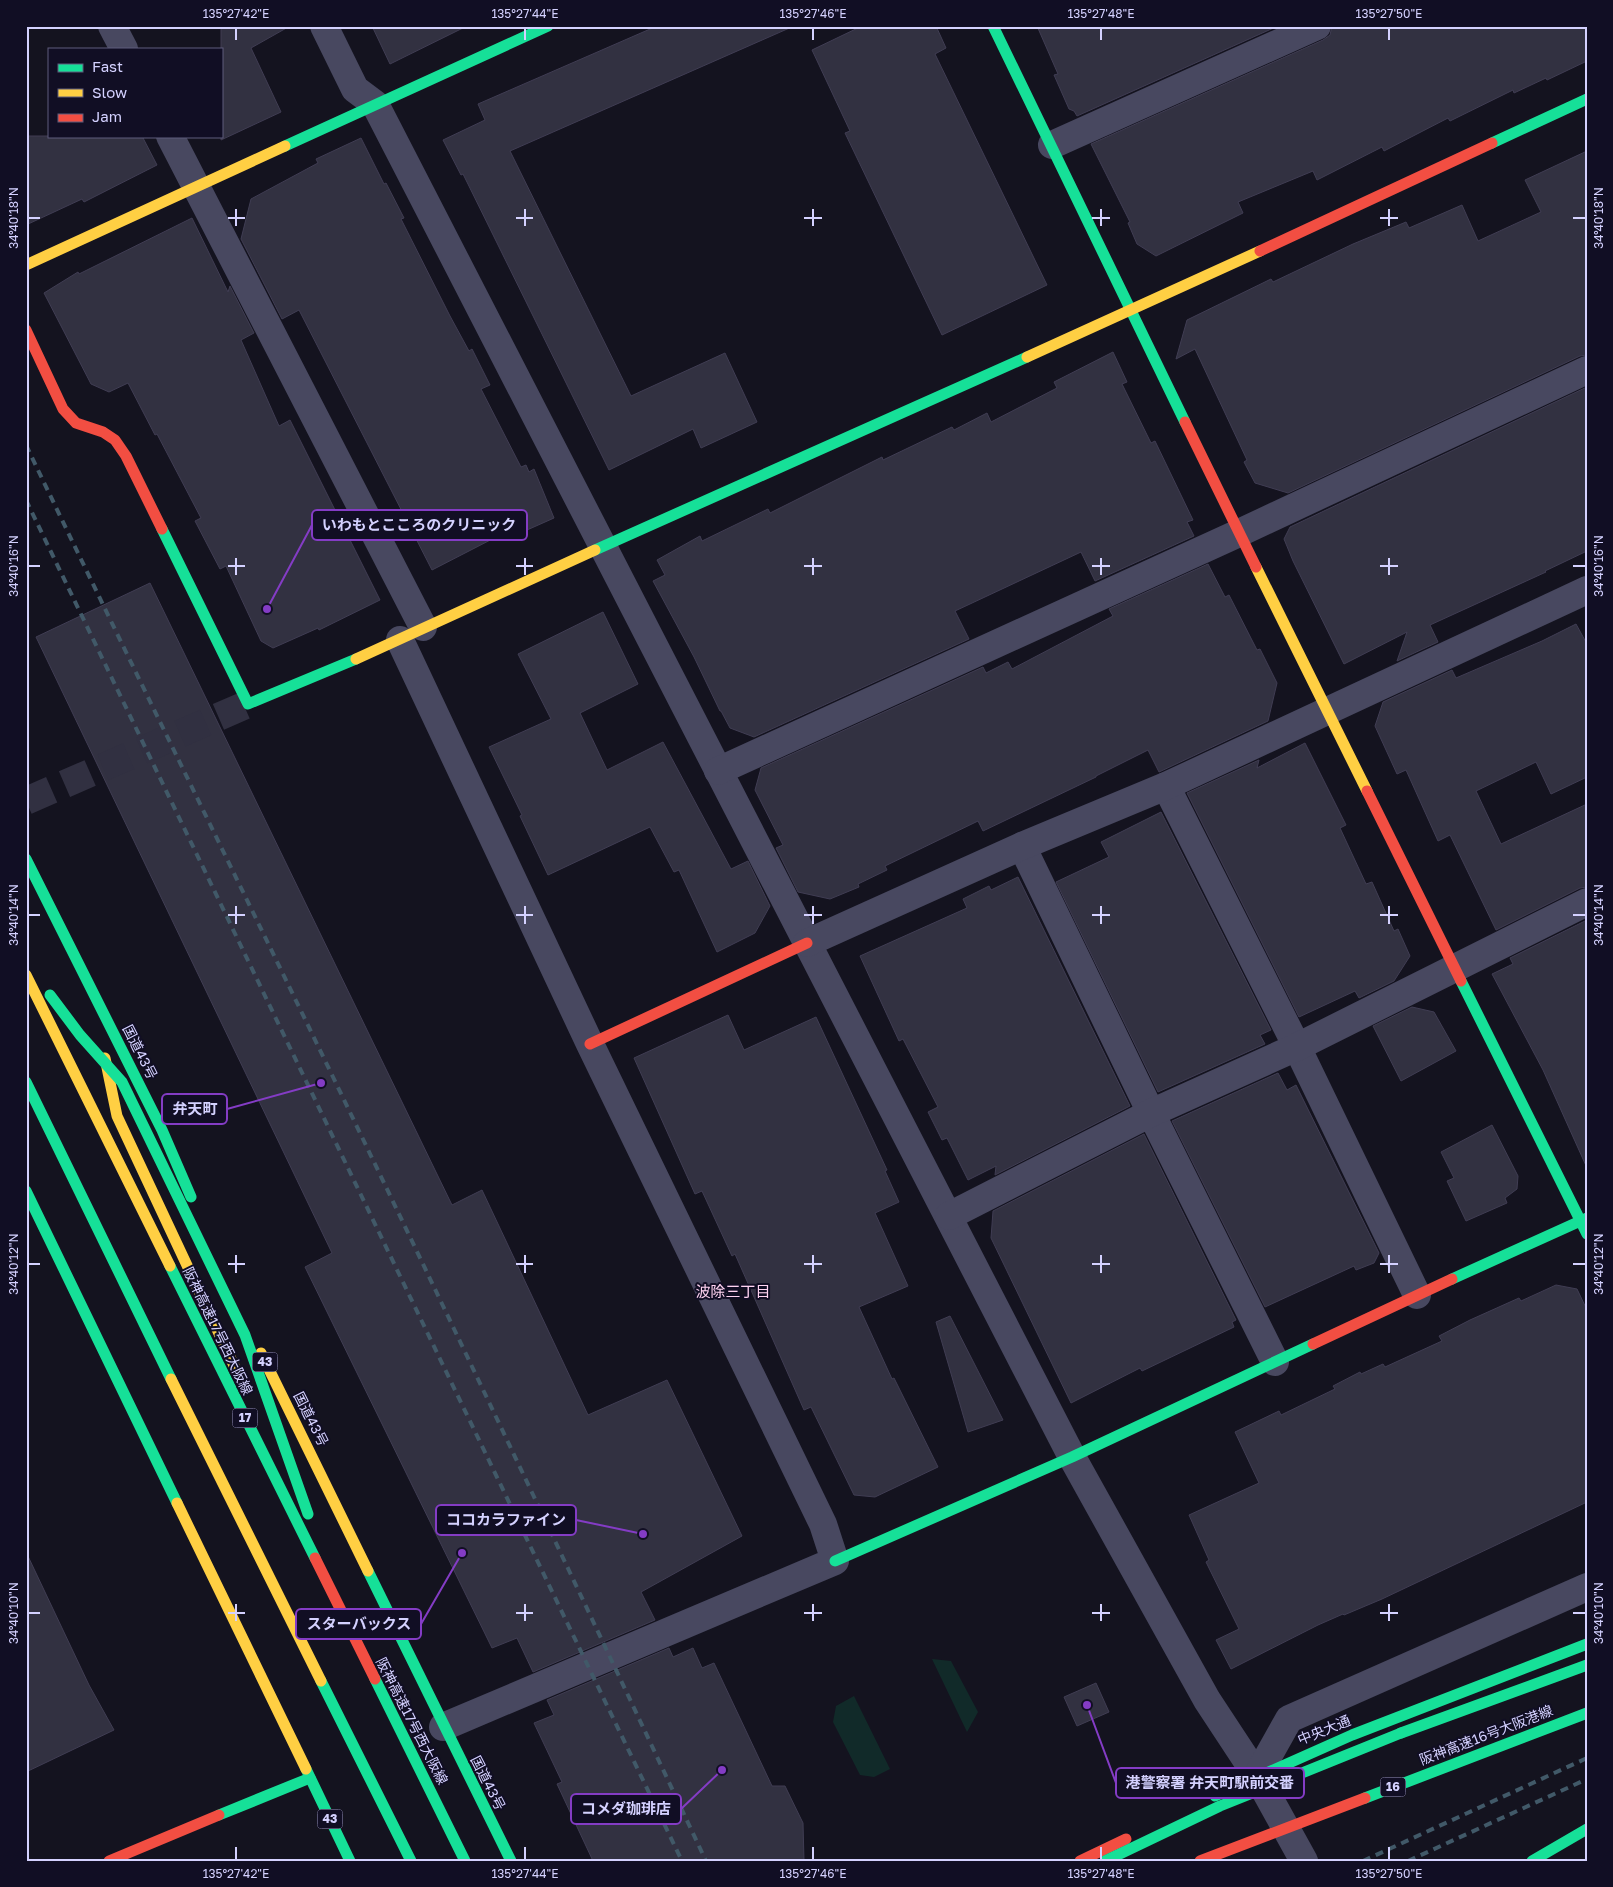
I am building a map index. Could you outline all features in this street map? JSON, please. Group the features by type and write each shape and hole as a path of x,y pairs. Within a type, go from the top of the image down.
{"main road":[{"path":"26,265 548,26"},
{"path":"993,26 1239,533 1454,968 1584,1220 1587,1234"},
{"path":"26,330 63,409 76,423 103,432 115,440 126,456 248,704 411,633 1132,310 1587,100"},
{"name":"国道43号","path":"26,860 162,1130 237,1304 346,1523 443,1727 511,1861"},
{"path":"590,1044 807,943"},
{"name":"17","path":"26,964 80,1035 122,1082 245,1336 340,1610"},
{"name":"阪神高速17号西大阪線","path":"26,975 465,1861"},
{"name":"国道43号","path":"90,988 117,1116 242,1383"},
{"path":"26,1082 128,1293 412,1861"},
{"name":"43","path":"26,1191 350,1861"},
{"path":"835,1562 1072,1457 1417,1295 1584,1220"},
{"path":"268,1436 431,1767 453,1837 450,1861"},
{"name":"中央大通","path":"1080,1861 1257,1776 1333,1742 1587,1644"},
{"path":"1105,1861 1220,1806 1275,1783 1587,1665"},
{"name":"阪神高速16号大阪港線","path":"1200,1861 1587,1713"},
{"path":"109,1861 310,1778"},
{"path":"1532,1861 1587,1829"}],"street":[{"path":"112,26 123,48"},
{"path":"324,26 356,89 375,104 1072,1457 1207,1700 1257,1776 1304,1861"},
{"path":"1052,145 1317,26"},
{"path":"171,138 197,187 411,633 590,1044 823,1524 835,1562 443,1727"},
{"path":"718,771 1239,533 1587,370"},
{"path":"807,943 1022,846 1166,786 1587,590"},
{"path":"1166,786 1297,1047 1417,1295"},
{"path":"1022,846 1274,1362"},
{"path":"949,1216 1151,1113 1297,1047 1587,902"},
{"path":"1257,1776 1289,1719 1587,1587"}],"green space":[{"path":"932,1659 951,1661 978,1712 967,1732"},
{"path":"854,1696 890,1769 874,1777 860,1775 833,1722 836,1706"}],"building":[{"path":"221,26 290,26 251,48 281,112 221,140 222,48"},
{"path":"372,26 467,26 390,64"},
{"path":"657,26 794,26 510,151 631,396 725,353 757,422 701,448 693,429 609,470 463,174 461,175 443,140 485,120 478,104"},
{"path":"862,26 936,26 946,48 935,54 1047,285 942,335 845,133 850,131 812,50"},
{"path":"1037,26 1278,26 1077,116 1074,111 1069,109 1054,75 1058,74"},
{"path":"1332,26 1587,26 1587,61 1514,93 1513,90 1450,121 1448,118 1384,151 1382,147 1317,180 1313,171 1238,202 1243,213 1156,256 1137,244 1128,223 1130,222 1091,144 1323,40 1330,35"},
{"path":"26,136 48,136 48,138 143,138 157,165 84,202 82,199 26,225"},
{"path":"361,138 384,184 386,183 404,218 401,219 450,316 469,351 472,349 490,385 481,389 521,467 526,465 529,472 534,469 554,518 509,538 502,534 432,570 299,310 282,319 241,239 251,199 318,163 316,159"},
{"path":"1587,151 1587,355 1580,356 1288,493 1255,483 1244,462 1247,460 1195,349 1176,359 1187,320 1271,279 1273,282 1353,244 1406,222 1409,228 1462,205 1478,241 1541,212 1525,180"},
{"path":"192,218 228,292 230,286 254,333 241,340 279,426 290,420 380,600 319,630 318,628 273,648 261,641 226,566 220,569 195,521 201,518 128,383 109,392 91,384 44,293 78,272 79,274"},
{"path":"1113,352 1127,382 1122,384 1151,443 1155,441 1193,520 1187,522 1194,536 1095,581 1081,552 955,611 969,639 754,737 730,728 653,581 665,575 657,560 700,536 702,541 768,509 770,513 882,457 883,460 952,427 954,430 987,413 991,422 1057,388 1054,382"},
{"path":"1587,387 1587,551 1546,572 1430,625 1438,642 1397,661 1407,632 1344,664 1284,539 1290,527"},
{"path":"1208,564 1225,597 1229,595 1257,650 1260,649 1277,683 1268,721 1159,772 1148,750 983,831 978,821 885,866 887,870 858,884 859,887 830,899 798,892 776,848 783,845 755,790 761,768 983,667 986,673 1008,662 1012,669 1113,616 1109,609"},
{"path":"150,583 452,1205 482,1190 588,1415 667,1380 742,1536 641,1592 655,1620 533,1672 517,1638 492,1648 305,1267 332,1253 36,637"},
{"path":"603,612 638,684 580,713 607,770 663,742 731,869 748,861 770,906 755,933 717,952 679,870 674,872 650,827 548,875 520,816 522,815 489,747 551,719 518,654"},
{"path":"1576,624 1587,644 1587,777 1551,794 1536,762 1476,791 1501,844 1587,804 1587,887 1580,888 1496,930 1450,835 1438,841 1406,770 1397,774 1375,726 1383,702 1452,670 1456,678 1542,641"},
{"path":"1305,743 1346,825 1340,828 1366,884 1372,882 1394,931 1398,929 1410,956 1394,981 1359,998 1355,991 1299,1017 1187,793 1259,760 1257,768"},
{"path":"1161,812 1271,1030 1260,1035 1265,1044 1158,1092 1056,882 1109,857 1101,842"},
{"path":"1018,877 1130,1106 995,1175 996,1166 968,1180 947,1138 942,1140 928,1112 938,1107 903,1039 899,1041 860,956 967,908 963,899 989,886 991,890"},
{"path":"1587,920 1587,1168 1543,1070 1492,974 1513,964 1510,958"},
{"path":"1412,1007 1434,1012 1456,1051 1401,1081 1373,1026"},
{"path":"728,1015 744,1050 816,1017 887,1170 885,1171 899,1202 875,1213 908,1286 859,1307 892,1379 894,1378 938,1467 875,1497 854,1495 811,1407 804,1410 735,1254 732,1256 702,1191 695,1194 634,1058"},
{"path":"1278,1073 1287,1090 1296,1085 1379,1253 1374,1263 1356,1270 1354,1266 1265,1307 1172,1121"},
{"path":"1492,1125 1518,1176 1517,1189 1505,1198 1507,1203 1466,1221 1447,1181 1454,1178 1441,1152"},
{"path":"1144,1134 1236,1320 1232,1322 1234,1327 1142,1371 1140,1368 1071,1403 991,1238 993,1211"},
{"path":"1556,1285 1577,1289 1587,1310 1587,1502 1382,1599 1318,1625 1231,1669 1216,1640 1239,1629 1206,1562 1209,1560 1189,1515 1259,1483 1235,1432 1279,1411 1281,1415 1335,1389 1333,1386 1360,1372 1361,1374 1383,1364 1385,1367 1442,1341 1439,1336 1470,1320 1519,1298 1521,1301"},
{"path":"950,1316 1003,1420 968,1432 936,1322"},
{"path":"26,1552 89,1685 114,1730 26,1772"},
{"path":"669,1648 673,1657 693,1648 702,1668 714,1663 772,1786 785,1786 803,1823 804,1861 593,1861 557,1784 562,1782 534,1723 554,1715 547,1700"},
{"path":"1096,1683 1109,1712 1077,1726 1064,1697"}],"tunnel":[{"path":"26,801 248,704"}],"railway":[{"path":"26,445 295,998 521,1469 706,1861"},
{"path":"26,500 682,1861"},
{"path":"1363,1861 1587,1758"},
{"path":"1408,1861 1587,1779"}],"traffic: fast":[{"path":"285,146 548,26"},
{"path":"993,26 1185,422"},
{"path":"1492,143 1587,99"},
{"path":"595,550 1027,357"},
{"path":"162,529 248,704 356,659"},
{"path":"26,859 162,1130 191,1197"},
{"path":"1461,981 1587,1234"},
{"path":"50,995 80,1035 122,1082 245,1335 308,1514"},
{"path":"26,1082 171,1379"},
{"path":"26,1191 177,1503"},
{"path":"1452,1279 1587,1218"},
{"path":"170,1266 315,1558"},
{"path":"835,1561 1072,1457 1313,1344"},
{"path":"368,1571 511,1861"},
{"path":"1215,1796 1352,1735 1587,1644"},
{"path":"1401,1733 1587,1665"},
{"path":"375,1679 465,1861"},
{"path":"321,1681 411,1861"},
{"path":"1365,1798 1587,1713"},
{"path":"1105,1861 1220,1806 1401,1733"},
{"path":"306,1769 350,1861"},
{"path":"219,1815 310,1778"},
{"path":"1532,1861 1587,1829"}],"traffic: slow":[{"path":"26,265 285,146"},
{"path":"1027,357 1260,251"},
{"path":"356,659 595,550"},
{"path":"1256,567 1367,791"},
{"path":"26,975 170,1266"},
{"path":"105,1058 117,1116 237,1372"},
{"path":"261,1353 368,1571"},
{"path":"171,1379 321,1681"},
{"path":"177,1503 306,1769"}],"traffic: jam":[{"path":"1260,251 1492,143"},
{"path":"26,330 63,409 76,423 103,432 115,440 126,456 162,529"},
{"path":"1185,422 1256,567"},
{"path":"1367,791 1461,981"},
{"path":"590,1044 807,943"},
{"path":"1313,1344 1452,1279"},
{"path":"315,1558 375,1679"},
{"path":"1200,1861 1365,1798"},
{"path":"109,1861 219,1815"},
{"path":"1080,1861 1126,1839"}],"place":[{"name":"いわもとこころのクリニック","path":"267,609"},
{"name":"弁天町","path":"321,1083"},
{"name":"ココカラファイン","path":"643,1534"},
{"name":"スターバックス","path":"462,1553"},
{"name":"港警察署 弁天町駅前交番","path":"1087,1705"},
{"name":"コメダ珈琲店","path":"722,1770"}],"district":[{"name":"波除三丁目","path":"733,1292"}]}
